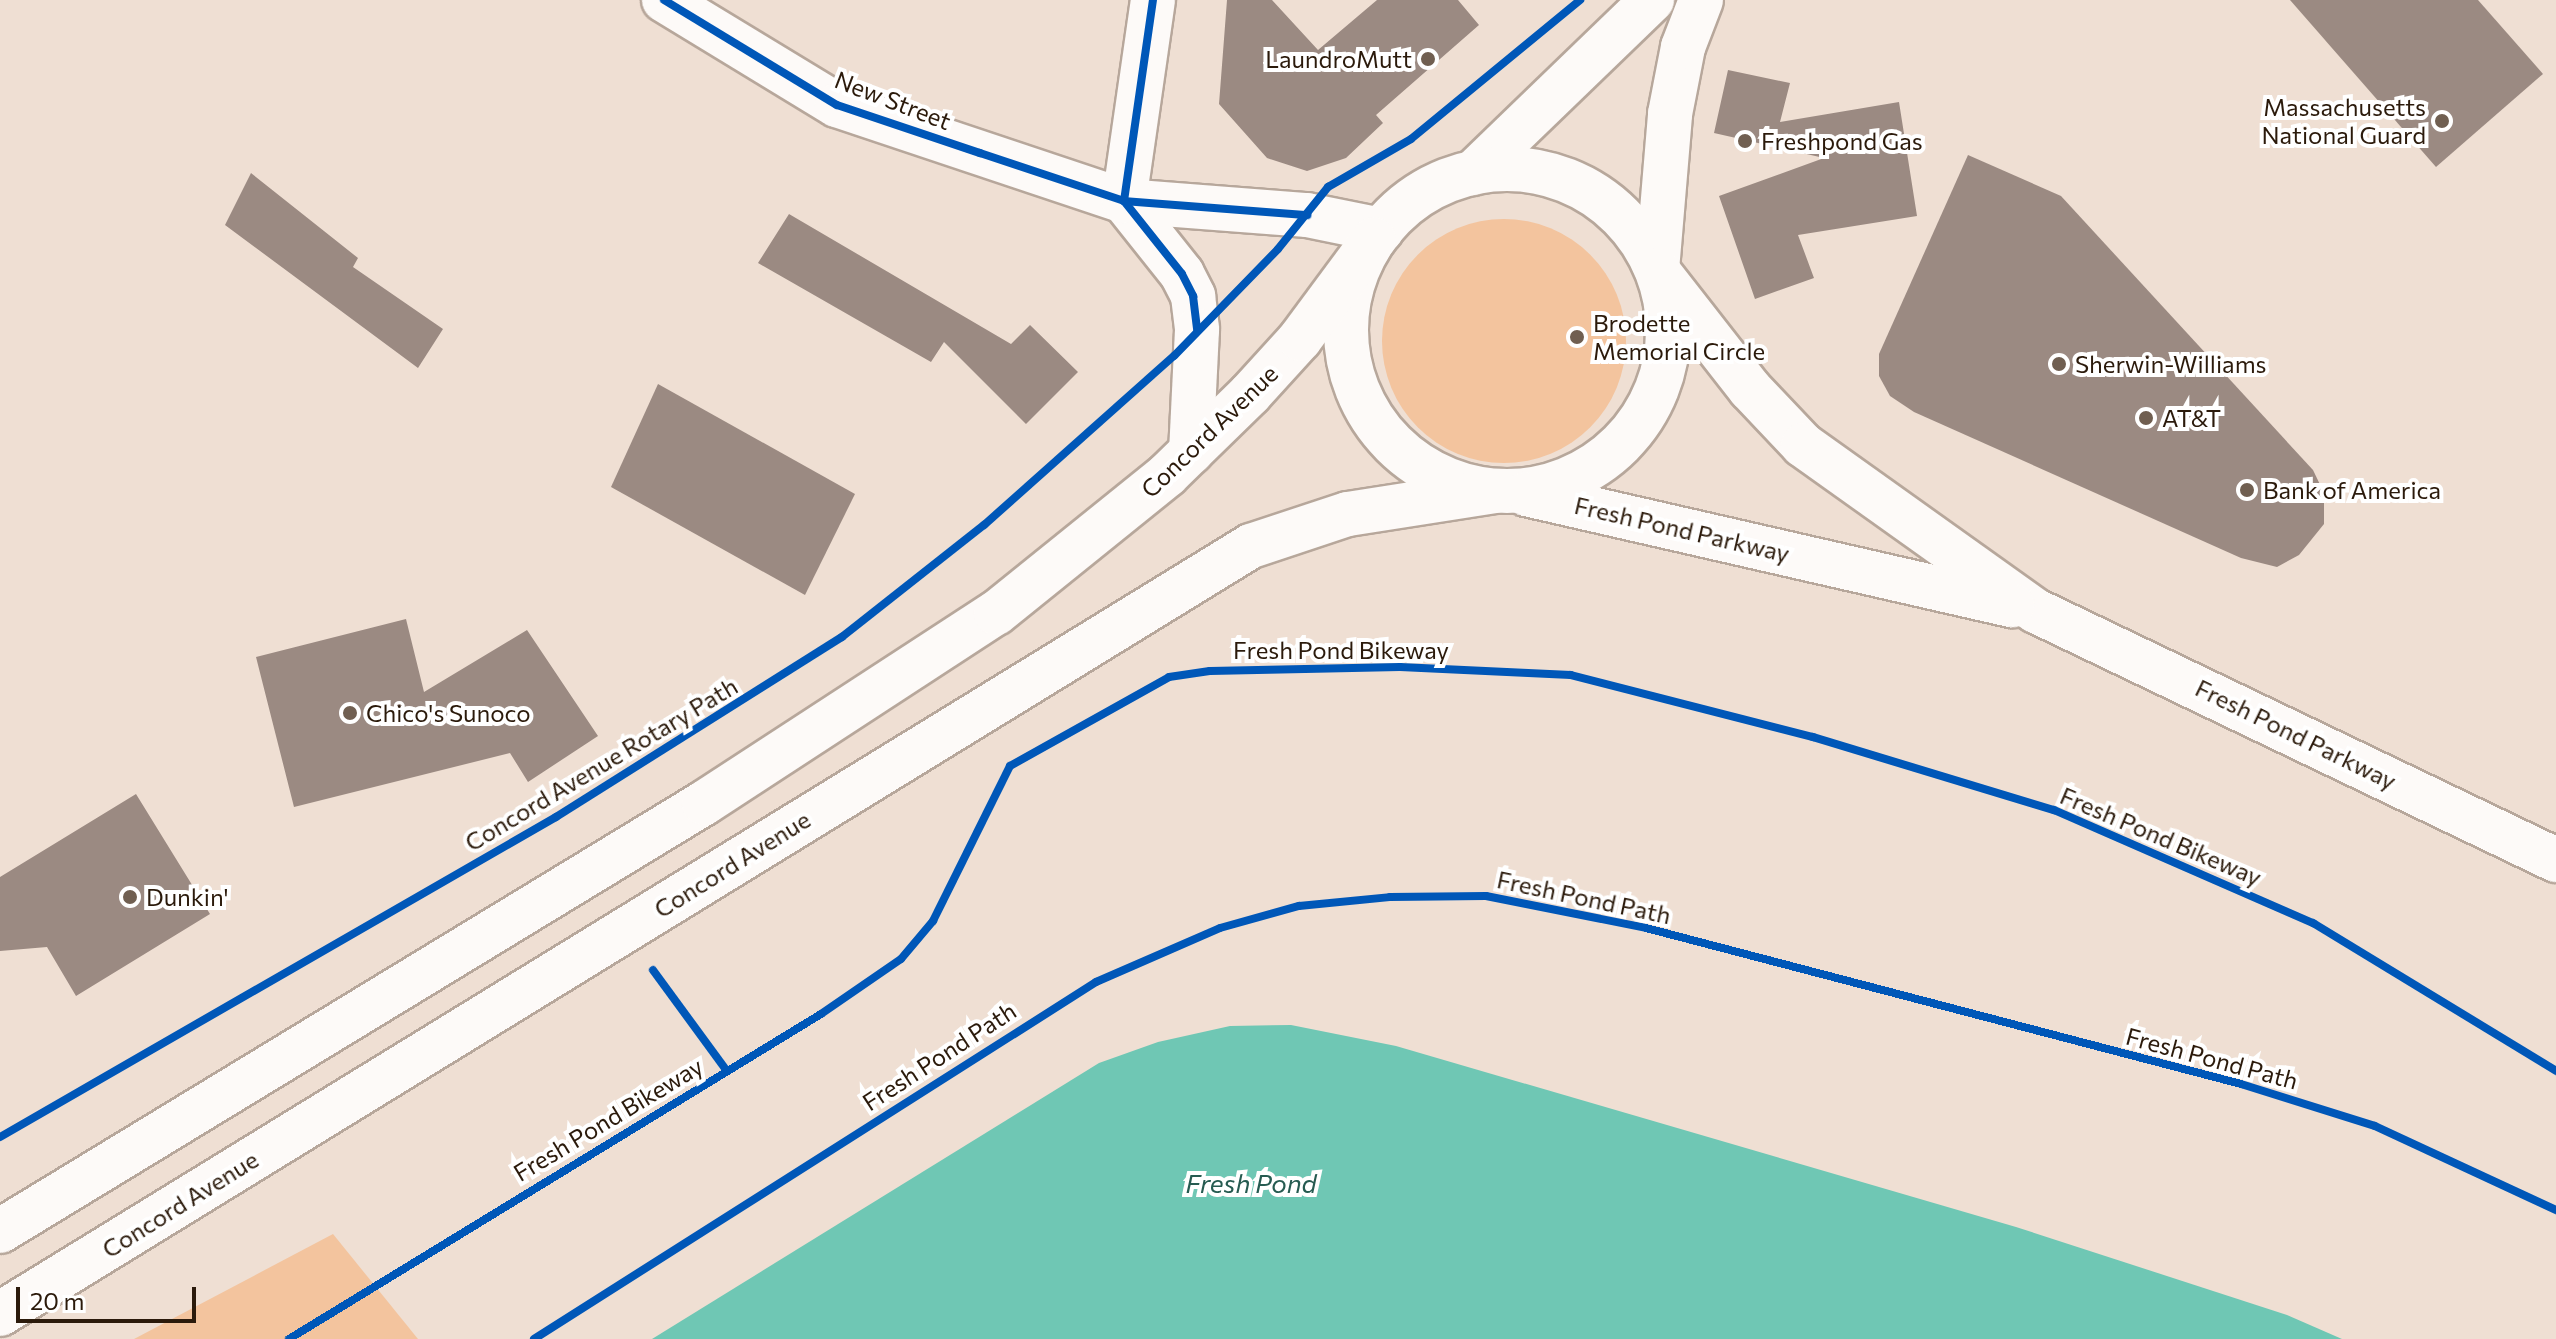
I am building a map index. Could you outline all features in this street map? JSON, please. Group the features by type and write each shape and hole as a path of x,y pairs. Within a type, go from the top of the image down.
{"main road":[{"name":"New Street","path":"664,0 837,105 1124,201 1307,215 1377,235"},
{"path":"1153,0 1124,201 1182,274 1193,296 1197,330 1191,452"},
{"path":"1473,173 1652,0"},
{"path":"1657,270 1670,114 1683,47 1701,0"},
{"path":"1377,235 1428,190 1473,173 1530,170 1583,187 1627,222 1657,270"},
{"name":"Concord Avenue","path":"0,1231 140,1151 909,674 1083,546 1191,452 1283,360 1377,235"},
{"name":"Fresh Pond Parkway","path":"1377,235 1355,277 1347,319 1349,360 1362,401 1385,435 1416,463 1453,482 1505,491 2036,611"},
{"name":"Concord Avenue","path":"0,1314 1251,546 1335,517 1553,485 1588,470 1618,446 1642,417 1660,383 1668,345 1667,307 1657,270"},
{"name":"Fresh Pond Parkway","path":"1657,270 1743,380 1803,445 2036,611 2556,860"}],"shaded area":[{"path":"1504,219 1528,221 1551,228 1590,255 1617,294 1624,317 1624,365 1617,388 1590,427 1551,454 1528,461 1504,463 1480,461 1457,454 1418,427 1391,388 1384,365 1382,341 1384,317 1391,294 1418,255 1457,228 1480,221"},
{"path":"333,1234 418,1339 134,1339"}],"water":[{"name":"Fresh Pond","path":"1291,1025 1396,1046 2016,1227 2287,1315 2342,1339 652,1339 1099,1063 1158,1042 1230,1026"}],"building":[{"path":"1227,0 1272,0 1318,50 1377,0 1458,0 1479,25 1376,115 1383,123 1346,158 1307,171 1267,158 1219,104"},
{"name":"Massachusetts National Guard","path":"2290,0 2478,0 2543,74 2436,167"},
{"path":"1728,70 1790,83 1780,122 1899,102 1917,216 1798,235 1814,278 1755,299 1719,196 1824,158 1714,133"},
{"path":"1968,155 2061,196 2313,470 2324,493 2324,524 2299,555 2277,567 2241,558 1914,412 1890,396 1879,376 1879,354"},
{"path":"251,173 358,258 353,267 443,329 418,368 225,225"},
{"path":"789,214 1011,344 1030,325 1078,372 1026,424 944,342 931,362 758,263"},
{"path":"658,384 855,494 805,595 611,487"},
{"name":"Chico's Sunoco","path":"406,619 424,692 527,630 598,736 528,782 510,753 294,807 256,657"},
{"name":"Dunkin'","path":"136,794 210,914 76,996 47,947 0,951 0,877"}],"cycle path":[{"path":"664,0 837,105 980,153 1124,201 1307,215"},
{"path":"1124,201 1153,0"},
{"name":"Concord Avenue Rotary Path","path":"0,1137 556,817 842,637 984,525 1174,356 1278,249 1328,187 1411,139 1580,0"},
{"path":"1124,201 1182,274 1193,296 1197,330"},
{"name":"Fresh Pond Bikeway","path":"289,1339 821,1014 901,959 933,921 1010,766 1169,677 1210,671 1400,667 1571,675 1813,737 2054,810 2313,923 2556,1071"},
{"name":"Fresh Pond Path","path":"534,1339 1096,982 1220,928 1299,906 1390,897 1486,896 1646,928 2241,1084 2375,1126 2556,1210"},
{"name":"Fresh Pond Bikeway","path":"653,970 727,1071"}],"place":[{"name":"LaundroMutt","path":"1428,59"},
{"name":"Massachusetts National Guard","path":"2442,121"},
{"name":"Freshpond Gas","path":"1745,141"},
{"name":"Brodette Memorial Circle","path":"1577,337"},
{"name":"Sherwin-Williams","path":"2059,364"},
{"name":"AT&T","path":"2146,418"},
{"name":"Bank of America","path":"2247,490"},
{"name":"Chico's Sunoco","path":"350,713"},
{"name":"Dunkin'","path":"130,897"}]}
